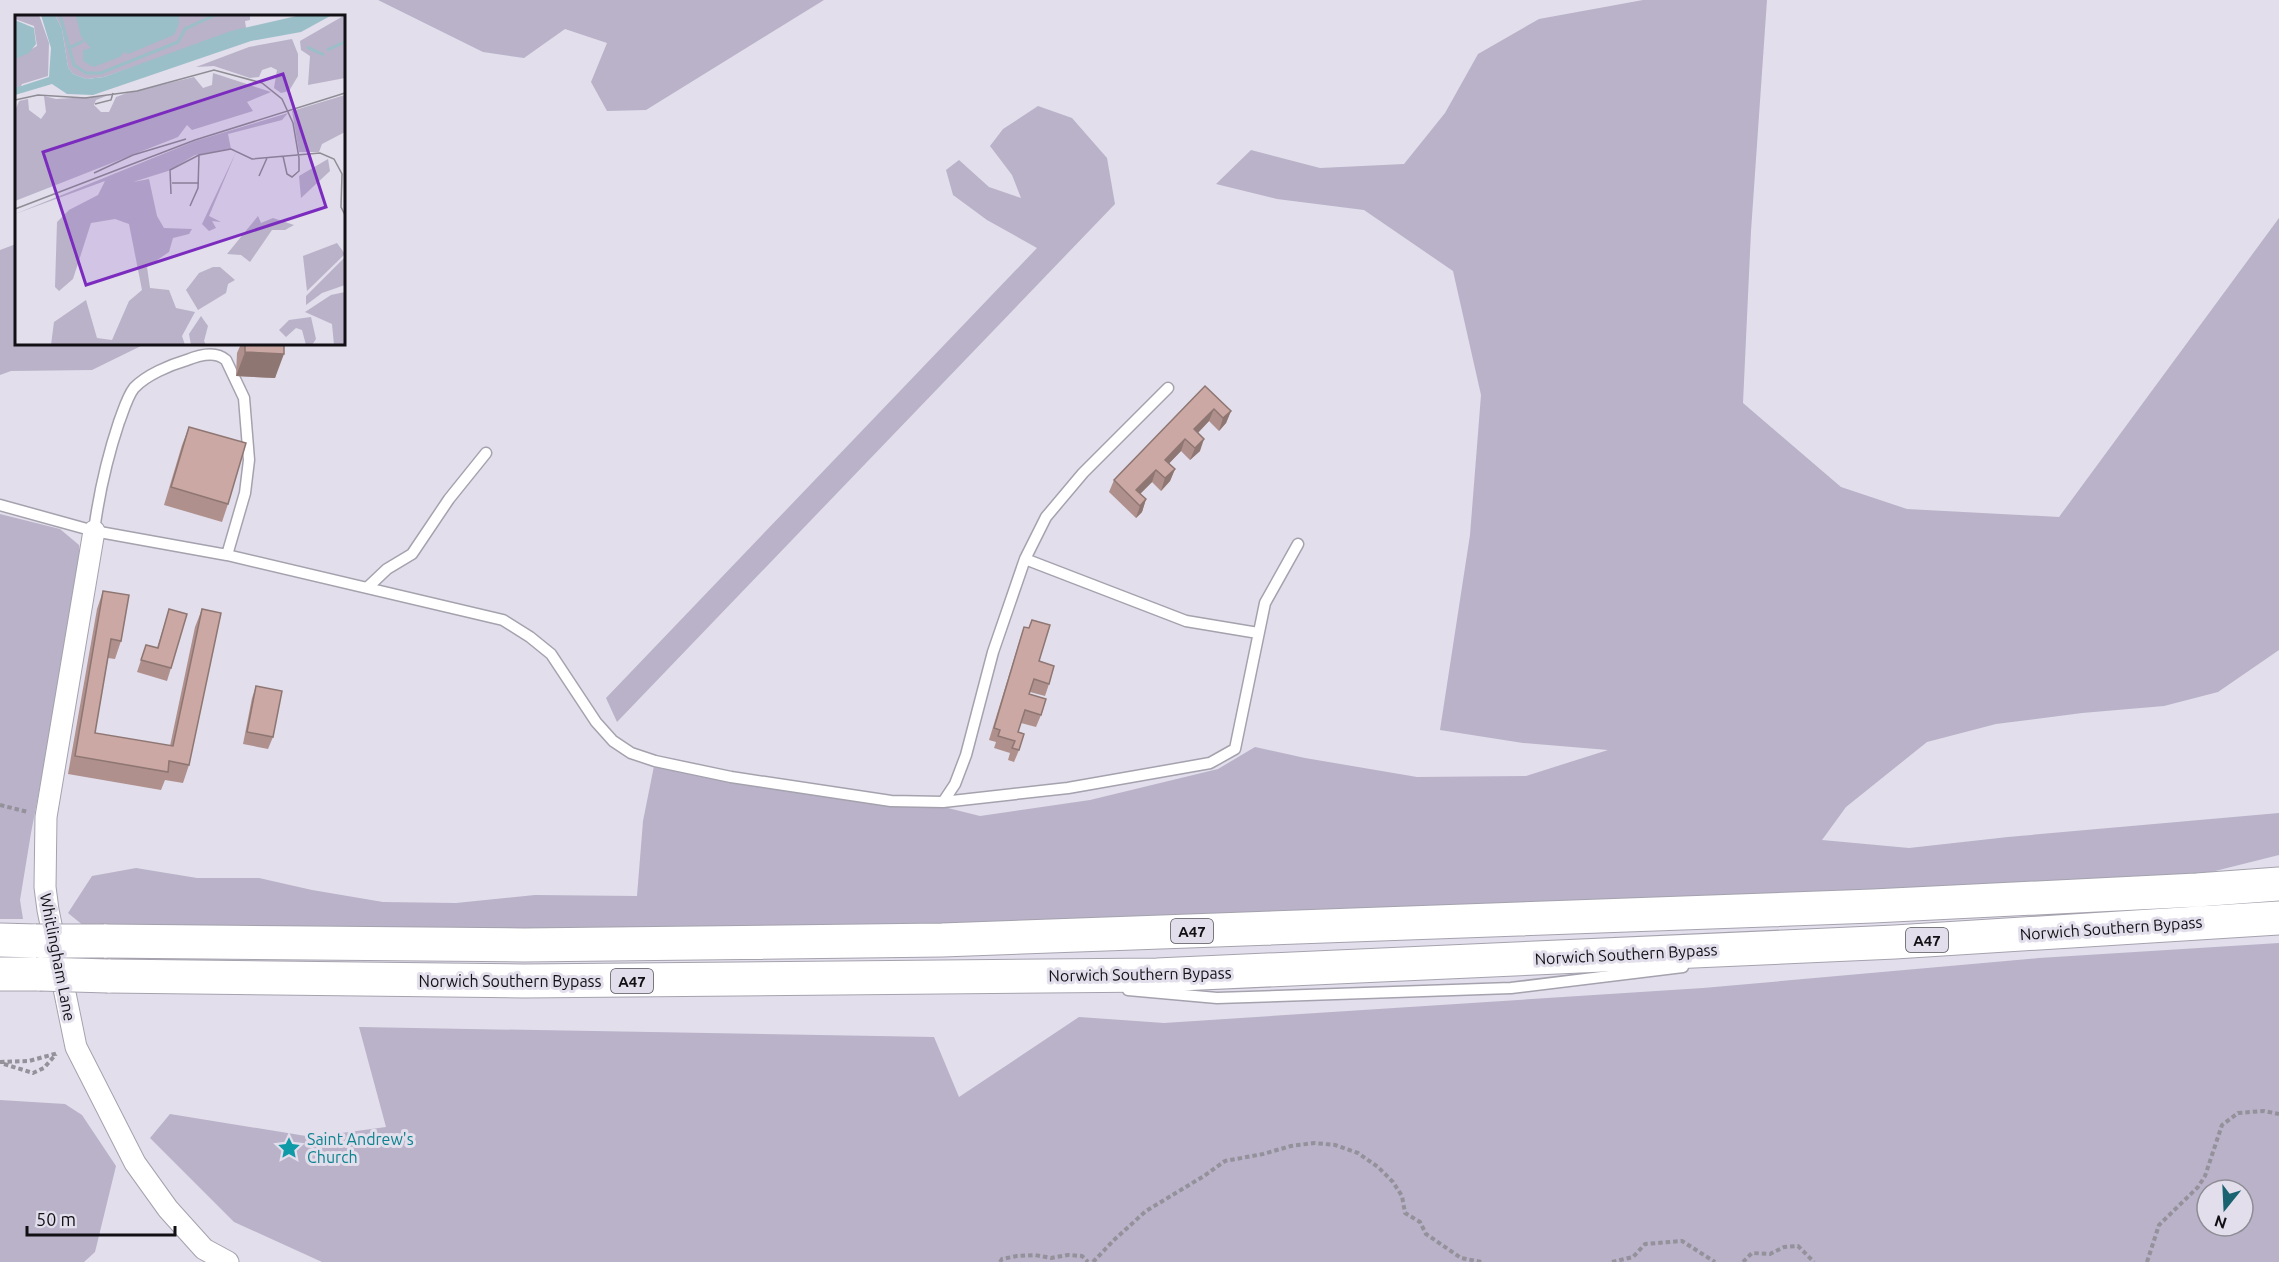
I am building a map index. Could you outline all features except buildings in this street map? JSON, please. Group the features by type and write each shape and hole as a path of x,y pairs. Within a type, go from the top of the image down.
{"highway":[{"name":"Norwich Southern Bypass","path":"0,940 524,945 942,940 1873,906 2197,890 2269,879"},
{"name":"Norwich Southern Bypass","path":"0,974 536,981 1169,974 1895,942 2279,918"}],"street":[{"name":"Whitlingham Lane","path":"94,531 46,817 45,887 66,1051 135,1163 168,1209 204,1249 228,1262"}],"lane":[{"path":"94,531 98,495 110,448 133,389 146,379 184,360 203,354 216,355 226,360 244,398 249,460 245,493 227,555"},
{"path":"943,802 955,784 966,755 993,652 1025,559 1046,517 1076,482 1168,388"},
{"path":"368,587 387,569 412,554 449,499 486,453"},
{"path":"0,505 94,531 227,555 503,620 551,654 596,722 613,741 631,753 655,761 742,778 891,801 943,802 1068,788 1210,763 1235,748 1265,603 1298,544"},
{"path":"1025,559 1186,621 1258,633"},
{"path":"1742,960 1895,942"},
{"path":"1013,976 1107,988 1217,998 1500,988 1694,966"}],"path":[{"path":"0,805 46,817"},
{"path":"0,1063 30,1061 66,1051"},
{"path":"0,1063 33,1073 44,1068 66,1051"},
{"path":"2147,1262 2158,1225 2198,1187 2205,1176 2222,1125 2238,1113 2264,1111 2279,1114"},
{"path":"1000,1262 1002,1259 1035,1255 1052,1258 1068,1255 1082,1256 1091,1262 1146,1211 1225,1161 1314,1143 1335,1145 1358,1153 1394,1182 1402,1196 1405,1213 1420,1222 1426,1234 1461,1258 1482,1262"},
{"path":"1612,1262 1633,1257 1645,1244 1682,1241 1715,1262"},
{"path":"1743,1262 1752,1253 1770,1254 1784,1247 1798,1246 1814,1262"},
{"path":"1052,1258 1056,1262"}],"shaded area":[{"path":"378,0 824,0 646,110 607,111 591,82 607,43 565,29 524,58 483,52"},
{"path":"1643,0 1767,0 1751,231 1743,403 1841,487 1907,509 2059,517 2279,218 2279,650 2218,692 2164,706 1996,724 1927,742 1846,807 1822,840 1909,848 2279,813 2279,855 2195,876 942,932 95,935 68,913 92,876 136,868 197,878 259,878 383,902 456,903 535,895 637,896 643,821 655,761 924,802 980,816 1090,800 1218,769 1255,747 1417,777 1526,776 1608,750 1523,743 1440,730 1470,535 1481,395 1453,271 1364,210 1277,199 1216,184 1251,150 1320,168 1404,164 1445,113 1478,54 1539,19"},
{"path":"1038,106 1072,118 1107,158 1115,204 617,722 606,698 1037,248 987,220 953,195 946,170 959,160 989,187 1021,198 1012,175 990,146 1003,129"},
{"path":"15,244 15,345 143,345 92,370 11,371 0,375 0,250"},
{"path":"0,514 60,529 79,545 81,573 31,833 20,900 23,919 0,919"},
{"path":"2279,943 2279,1262 322,1262 234,1222 150,1138 170,1114 312,1137 386,1127 359,1027 934,1037 959,1097 1079,1017 1164,1023 1703,988 2039,958"},
{"path":"0,1100 65,1104 82,1115 116,1166 95,1252 84,1262 0,1262"}],"place":[{"name":"Saint Andrew's Church","path":"289,1148"}]}
